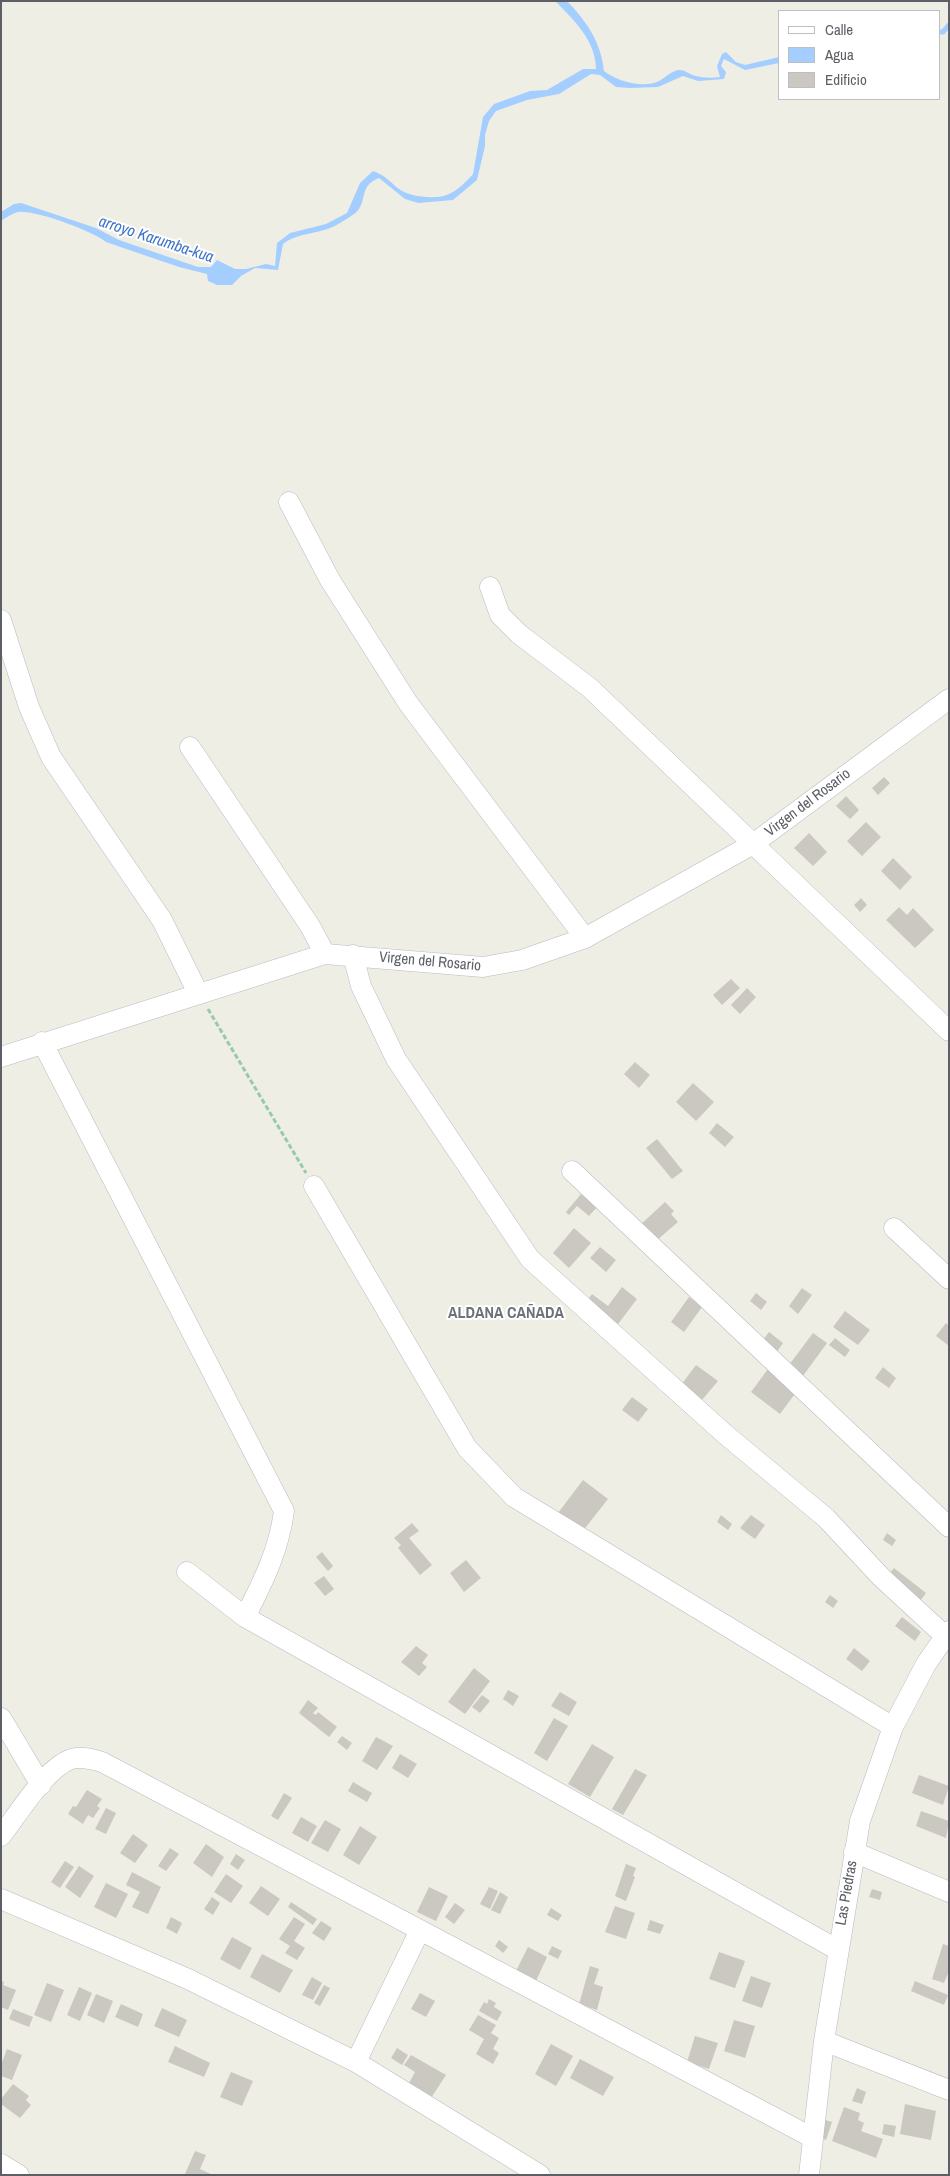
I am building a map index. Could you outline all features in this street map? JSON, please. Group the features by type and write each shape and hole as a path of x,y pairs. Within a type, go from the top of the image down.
{"street":[{"path":"289,502 330,580 408,703 585,938"},
{"path":"490,587 500,615 519,634 590,688 949,1031"},
{"path":"1,620 29,707 51,757 162,920 198,993"},
{"name":"Virgen del Rosario","path":"1,1057 42,1042 325,954 483,968 522,960 585,938 753,844 949,699"},
{"path":"190,747 310,926 325,954"},
{"path":"353,955 361,986 396,1059 530,1259 726,1435 826,1518 881,1577 947,1634"},
{"path":"42,1042 284,1511 281,1537 267,1576 245,1617"},
{"path":"572,1171 949,1527"},
{"path":"314,1186 467,1448 514,1496 893,1727"},
{"path":"894,1228 949,1279"},
{"path":"187,1572 245,1617 838,1950"},
{"name":"Las Piedras","path":"809,2175 824,2041 860,1821 893,1727 926,1664 947,1634"},
{"path":"1,1718 41,1785"},
{"path":"1,1836 55,1768 73,1759 89,1758 102,1762 469,1954 813,2138"},
{"path":"854,1852 949,1892"},
{"path":"1,1899 188,1979 356,2062 540,2175"},
{"path":"356,2062 420,1930"},
{"path":"824,2041 949,2090"},
{"path":"1,2164 19,2175"}],"path":[{"path":"198,993 314,1186"}],"water":[{"path":"555,1 567,1 587,25 600,51 604,71 616,78 637,84 657,82 678,70 683,70 699,77 720,77 717,66 722,54 726,52 736,62 745,65 778,57 778,63 745,70 724,59 721,66 726,72 724,79 698,81 683,76 658,87 616,87 600,75 591,74 559,94 527,100 496,111 489,121 485,135 485,146 477,180 453,200 418,203 405,199 379,178 366,188 359,209 350,217 326,230 297,237 283,244 278,270 255,268 241,276 232,285 217,285 208,281 207,274 179,267 106,242 89,232 37,214 18,212 1,221 1,212 14,204 21,203 96,228 119,240 198,267 211,267 217,260 235,269 246,269 266,264 275,266 277,243 290,233 326,224 347,213 360,183 373,171 404,192 416,196 444,196 462,185 473,174 483,117 494,104 530,91 547,90 583,69 596,69 592,49 576,23"}],"building":[{"path":"884,777 890,783 878,795 872,788"},
{"path":"846,796 859,810 850,819 836,806"},
{"path":"866,822 881,837 862,856 847,841"},
{"path":"809,833 827,852 813,866 794,848"},
{"path":"893,858 912,877 900,890 881,871"},
{"path":"861,898 867,905 860,912 854,905"},
{"path":"899,907 907,915 913,908 934,930 915,948 886,920"},
{"path":"731,979 740,988 722,1005 713,995"},
{"path":"747,988 756,997 740,1014 731,1005"},
{"path":"635,1062 650,1075 639,1088 624,1074"},
{"path":"693,1083 714,1102 696,1121 676,1102"},
{"path":"717,1123 734,1137 725,1147 709,1133"},
{"path":"657,1139 683,1171 672,1179 646,1148"},
{"path":"581,1194 597,1207 589,1216 577,1206 569,1215 566,1212"},
{"path":"665,1202 674,1211 671,1214 678,1222 656,1241 639,1226"},
{"path":"574,1228 591,1243 569,1268 553,1253"},
{"path":"600,1247 616,1260 606,1272 590,1258"},
{"path":"622,1287 637,1299 615,1328 584,1305 592,1294 608,1306"},
{"path":"802,1288 812,1295 798,1314 789,1306"},
{"path":"756,1293 767,1302 761,1310 750,1301"},
{"path":"689,1297 702,1307 684,1332 671,1322"},
{"path":"845,1311 870,1330 858,1345 833,1327"},
{"path":"946,1323 949,1326 949,1346 936,1336"},
{"path":"769,1332 783,1343 774,1356 759,1345"},
{"path":"813,1333 827,1343 800,1380 786,1369"},
{"path":"835,1338 850,1350 845,1357 829,1345"},
{"path":"696,1365 718,1381 702,1400 681,1385"},
{"path":"883,1367 896,1378 889,1388 875,1378"},
{"path":"768,1369 797,1391 780,1414 751,1392"},
{"path":"632,1397 648,1409 638,1422 622,1410"},
{"path":"583,1480 608,1499 582,1532 558,1513"},
{"path":"721,1515 732,1524 728,1530 717,1522"},
{"path":"751,1515 765,1525 755,1539 740,1528"},
{"path":"412,1523 419,1531 409,1538 432,1565 420,1575 398,1548 401,1545 394,1538"},
{"path":"887,1533 896,1540 892,1546 883,1540"},
{"path":"322,1552 333,1566 328,1571 316,1557"},
{"path":"466,1560 481,1578 464,1592 450,1573"},
{"path":"894,1568 926,1593 918,1604 887,1577"},
{"path":"324,1576 334,1589 325,1596 314,1583"},
{"path":"830,1595 838,1601 833,1608 825,1602"},
{"path":"902,1617 921,1632 915,1641 895,1626"},
{"path":"416,1646 428,1655 422,1663 427,1667 419,1676 401,1662"},
{"path":"854,1648 870,1661 862,1671 846,1659"},
{"path":"474,1668 490,1681 465,1714 448,1702"},
{"path":"508,1690 519,1696 513,1706 503,1699"},
{"path":"560,1692 577,1702 569,1716 551,1706"},
{"path":"482,1695 490,1701 480,1713 472,1707"},
{"path":"308,1700 318,1708 313,1713 316,1715 318,1712 337,1727 329,1737 299,1713"},
{"path":"554,1718 568,1726 547,1761 534,1753"},
{"path":"342,1736 352,1743 347,1750 337,1742"},
{"path":"376,1737 393,1746 377,1770 362,1761"},
{"path":"592,1744 614,1757 590,1797 568,1784"},
{"path":"400,1754 417,1764 408,1778 392,1768"},
{"path":"635,1769 647,1775 623,1815 612,1809"},
{"path":"919,1775 949,1786 943,1805 912,1793"},
{"path":"353,1782 372,1793 367,1802 348,1791"},
{"path":"87,1790 102,1799 97,1806 100,1808 93,1818 88,1815 83,1824 68,1814 73,1806 76,1807"},
{"path":"284,1793 292,1798 278,1820 271,1816"},
{"path":"106,1808 116,1813 106,1834 95,1829"},
{"path":"921,1811 949,1821 946,1838 916,1826"},
{"path":"301,1817 317,1826 308,1842 292,1833"},
{"path":"325,1820 341,1829 328,1852 311,1843"},
{"path":"360,1826 377,1837 359,1865 343,1855"},
{"path":"133,1834 148,1845 135,1863 120,1853"},
{"path":"206,1844 224,1857 212,1877 193,1863"},
{"path":"170,1848 179,1854 166,1871 158,1866"},
{"path":"236,1854 245,1860 238,1870 230,1864"},
{"path":"65,1861 74,1867 60,1888 51,1882"},
{"path":"626,1864 636,1868 633,1876 635,1877 626,1901 615,1896"},
{"path":"79,1866 94,1876 80,1898 65,1887"},
{"path":"132,1872 161,1887 148,1914 132,1907 140,1892 126,1885"},
{"path":"226,1874 243,1886 231,1903 214,1892"},
{"path":"106,1883 128,1894 116,1918 94,1907"},
{"path":"261,1886 280,1899 268,1916 249,1903"},
{"path":"429,1887 448,1896 436,1921 417,1912"},
{"path":"489,1887 498,1891 490,1909 480,1904"},
{"path":"872,1889 882,1892 880,1900 869,1897"},
{"path":"500,1892 508,1897 500,1914 491,1910"},
{"path":"212,1897 220,1903 213,1915 204,1909"},
{"path":"291,1902 317,1919 313,1925 288,1907"},
{"path":"455,1903 465,1910 454,1924 445,1917"},
{"path":"615,1906 635,1913 626,1939 605,1932"},
{"path":"551,1908 562,1915 558,1921 547,1915"},
{"path":"171,1917 182,1923 177,1934 166,1928"},
{"path":"294,1917 305,1924 294,1941 305,1948 297,1960 285,1953 290,1946 279,1939"},
{"path":"650,1920 664,1925 660,1934 647,1930"},
{"path":"321,1921 332,1928 324,1941 312,1933"},
{"path":"232,1937 252,1948 240,1970 220,1959"},
{"path":"499,1940 508,1947 503,1953 495,1946"},
{"path":"943,1944 949,1946 949,1971 944,1983 932,1979"},
{"path":"552,1946 562,1951 558,1959 548,1954"},
{"path":"528,1947 547,1957 536,1981 516,1971"},
{"path":"719,1952 745,1961 735,1988 709,1979"},
{"path":"262,1954 293,1970 280,1993 250,1977"},
{"path":"590,1966 599,1969 594,1984 603,1987 597,2010 579,2004"},
{"path":"751,1976 771,1983 762,2008 742,2001"},
{"path":"312,1977 322,1983 313,2000 302,1995"},
{"path":"1,1981 4,1982 3,1985 16,1990 8,2010 1,2007"},
{"path":"915,1981 948,1995 944,2005 911,1991"},
{"path":"47,1983 64,1990 51,2022 34,2015"},
{"path":"324,1985 330,1988 320,2006 314,2003"},
{"path":"79,1987 92,1993 80,2021 67,2015"},
{"path":"420,1993 435,2001 426,2017 411,2009"},
{"path":"96,1994 113,2001 104,2023 87,2015"},
{"path":"489,1999 496,2003 494,2007 502,2012 497,2021 479,2011 484,2002 487,2004"},
{"path":"121,2004 143,2014 138,2027 115,2017"},
{"path":"162,2008 187,2020 179,2037 154,2026"},
{"path":"13,2009 33,2017 29,2027 9,2019"},
{"path":"478,2015 496,2025 491,2033 499,2038 493,2049 499,2053 493,2064 476,2054 484,2039 469,2030"},
{"path":"734,2020 755,2026 745,2058 724,2051"},
{"path":"695,2036 718,2043 709,2069 687,2062"},
{"path":"551,2044 573,2056 556,2086 535,2074"},
{"path":"175,2046 210,2063 204,2077 168,2062"},
{"path":"397,2048 408,2055 402,2065 391,2058"},
{"path":"7,2049 22,2055 12,2080 1,2076 1,2065"},
{"path":"411,2055 446,2075 431,2098 408,2085 415,2072 404,2065"},
{"path":"580,2059 614,2077 603,2096 570,2078"},
{"path":"231,2072 253,2081 242,2106 220,2097"},
{"path":"13,2084 29,2096 26,2100 31,2105 20,2118 1,2104 1,2099"},
{"path":"857,2088 866,2092 862,2104 852,2101"},
{"path":"905,2104 936,2111 931,2140 900,2134"},
{"path":"844,2107 860,2113 858,2120 864,2123 861,2131 883,2139 876,2158 832,2141"},
{"path":"822,2119 832,2122 826,2140 816,2136"},
{"path":"884,2124 896,2126 894,2137 882,2134"},
{"path":"195,2151 206,2155 200,2169 213,2175 185,2174"}],"waterway":[{"name":"arroyo Karumba-kua","path":"940,32 943,32 949,25"}],"district":[{"name":"ALDANA CAÑADA","path":"506,1314"}]}
